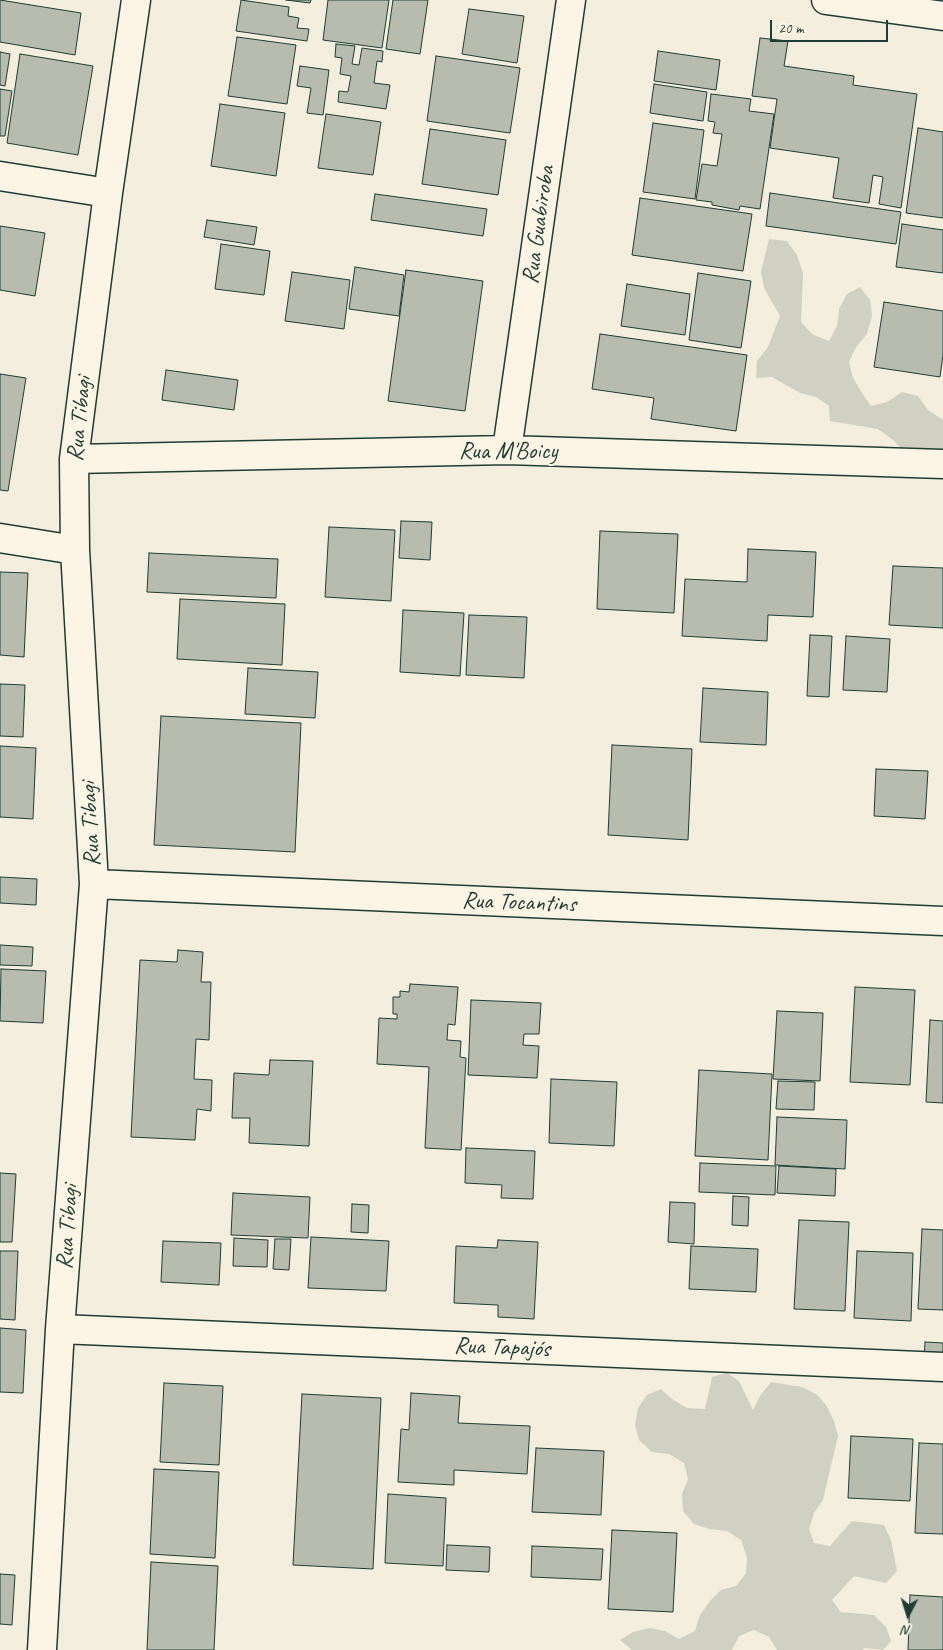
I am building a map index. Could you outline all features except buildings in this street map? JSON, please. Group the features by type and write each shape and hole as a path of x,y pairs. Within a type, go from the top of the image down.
{"street":[{"name":"Rua Tibagi","path":"42,1650 60,1329 94,884 75,550 74,459 108,193 136,0"},
{"name":"Rua Guabiroba","path":"508,450 571,0"},
{"path":"826,0 943,16"},
{"path":"0,176 108,193"},
{"name":"Rua M'Boicy","path":"74,459 508,450 943,464"},
{"path":"0,538 75,550"},
{"name":"Rua Tocantins","path":"94,884 943,921"},
{"name":"Rua Tapajós","path":"60,1329 943,1367"}],"shaded area":[{"path":"769,239 787,241 797,255 803,273 801,322 812,334 829,341 837,326 839,309 847,294 860,287 870,300 872,316 867,334 856,347 849,362 853,378 871,406 887,402 902,392 918,396 928,410 943,420 943,464 905,452 878,429 830,421 829,406 816,397 800,393 772,377 756,378 757,361 768,347 780,316 764,288 761,272"},
{"path":"727,1373 739,1381 753,1410 760,1396 771,1382 802,1387 816,1394 826,1405 834,1421 838,1436 823,1500 814,1513 809,1529 814,1543 830,1546 852,1521 884,1525 891,1540 897,1571 886,1583 854,1576 832,1600 841,1612 874,1615 886,1627 891,1641 883,1650 865,1648 862,1650 777,1650 769,1637 754,1630 739,1636 732,1650 632,1650 620,1640 633,1632 650,1628 665,1631 679,1639 695,1631 700,1615 710,1601 721,1590 736,1586 746,1573 747,1557 741,1540 727,1531 709,1529 694,1524 683,1511 682,1494 688,1479 684,1463 669,1454 652,1452 639,1440 635,1425 638,1408 647,1395 661,1389 672,1399 687,1408 705,1409 712,1377"}]}
